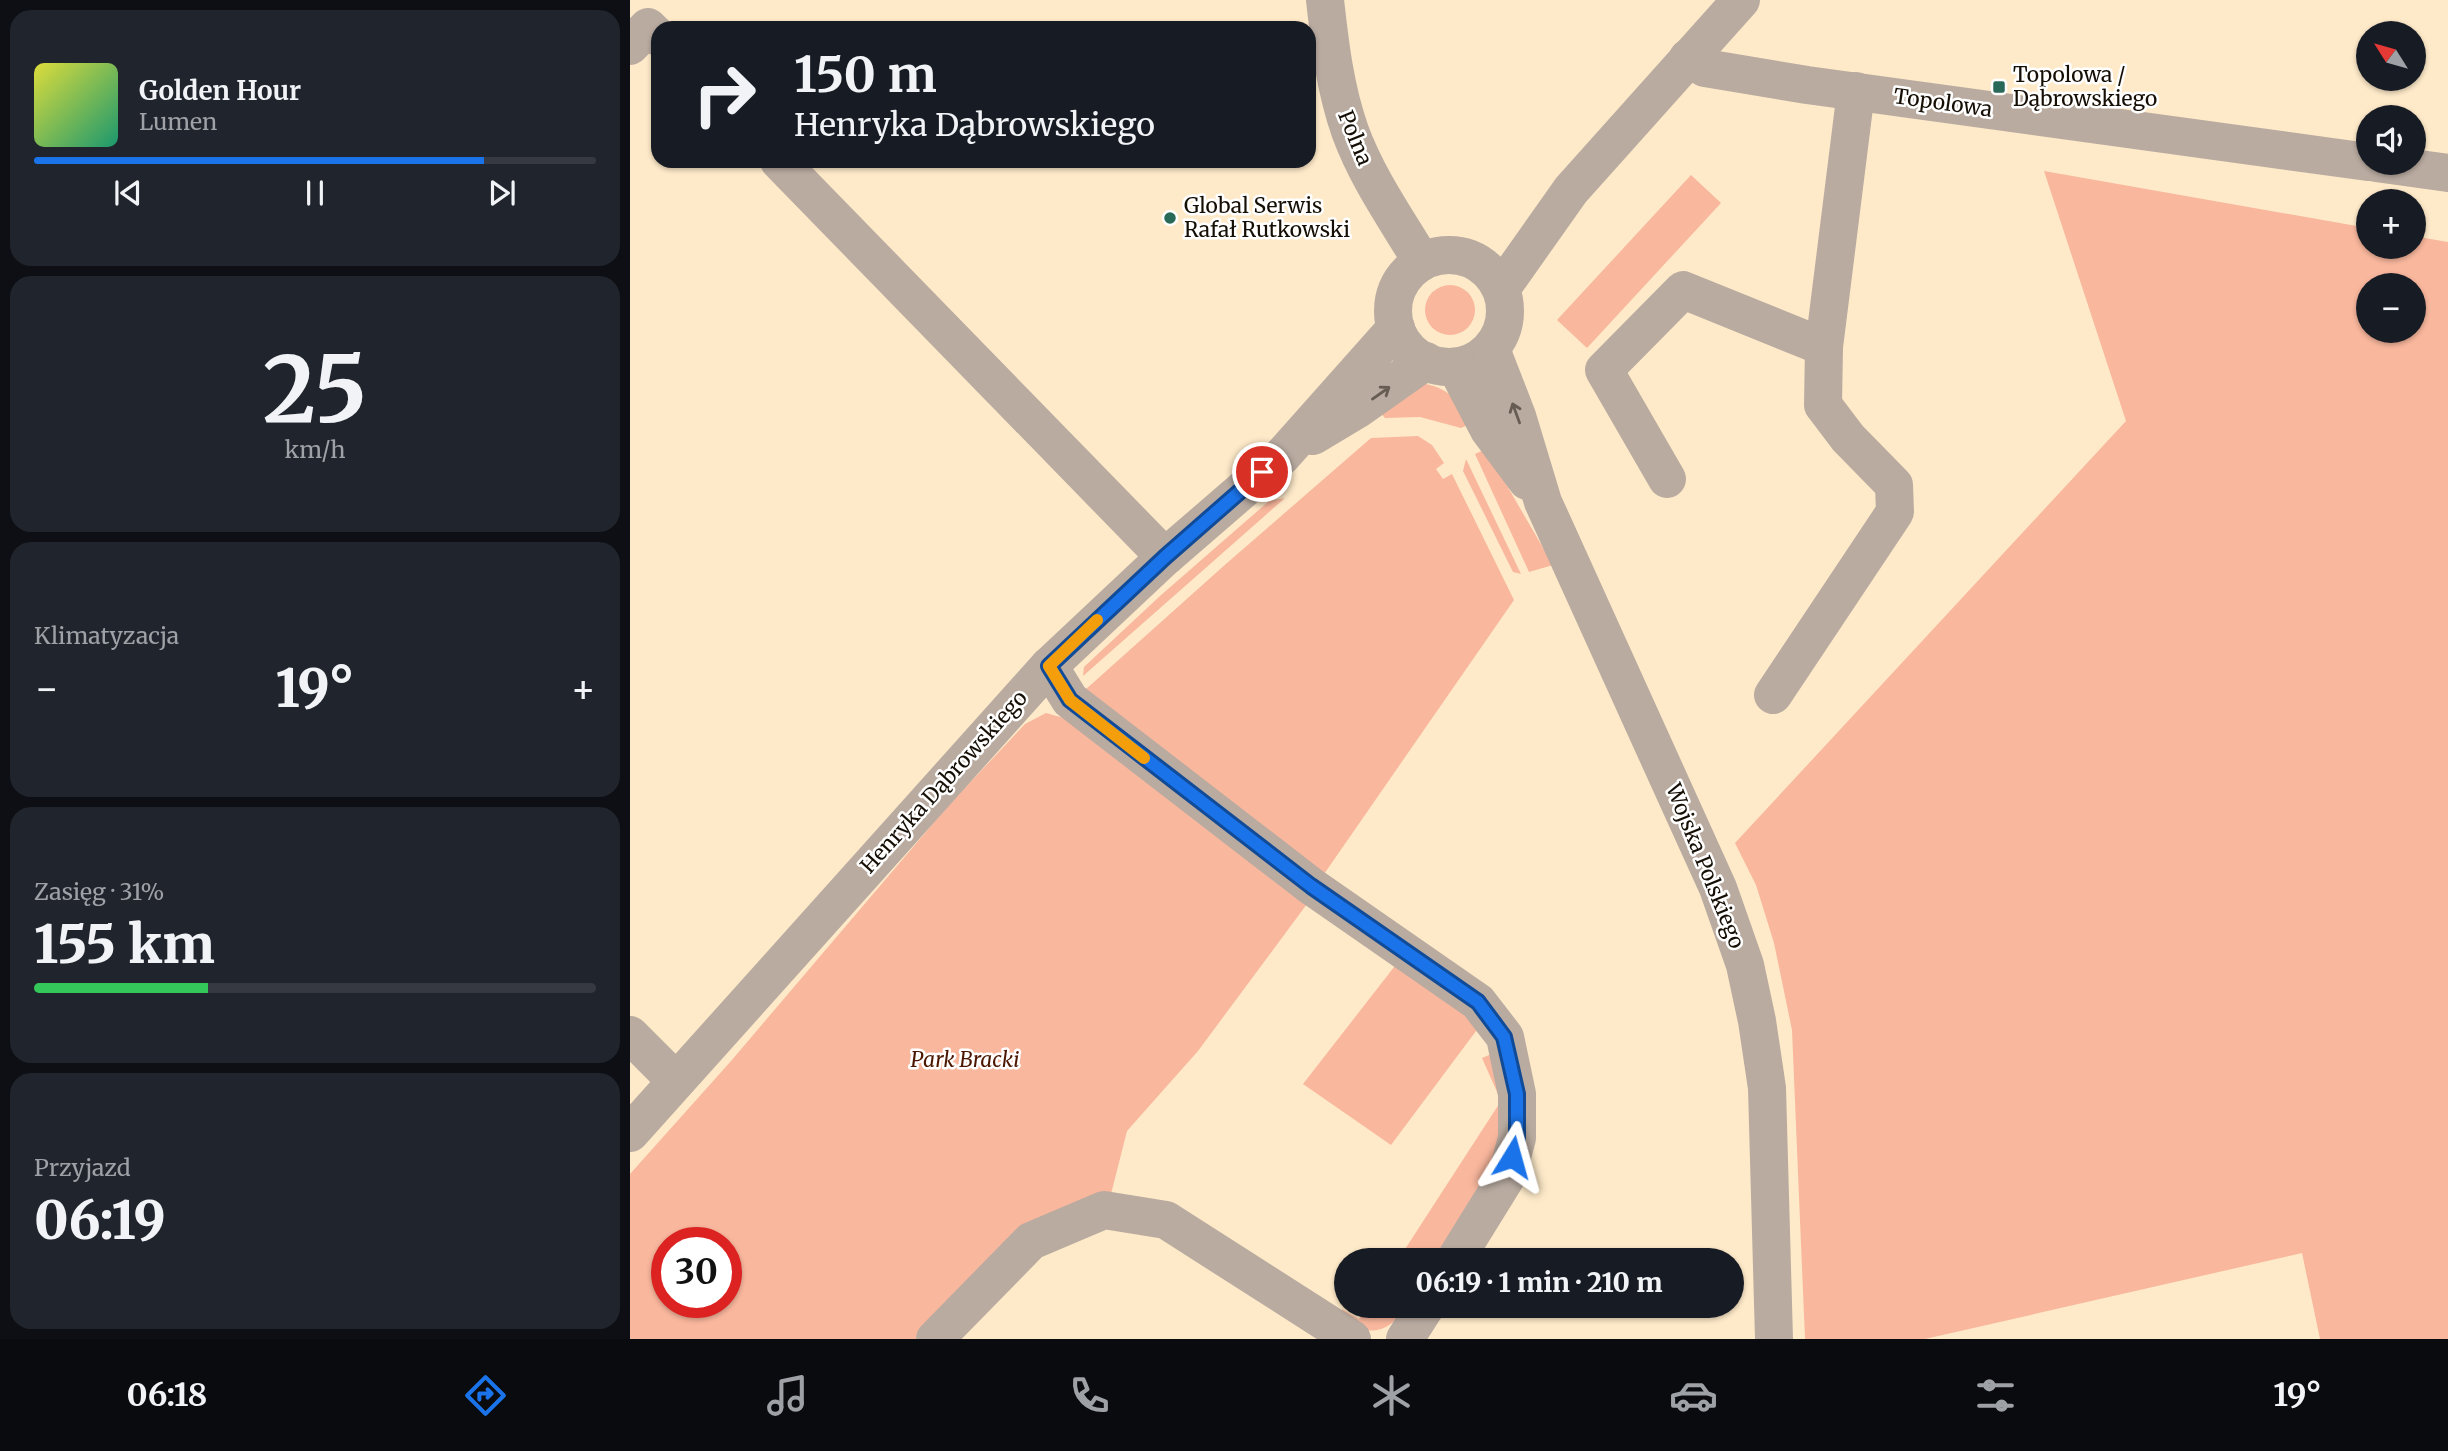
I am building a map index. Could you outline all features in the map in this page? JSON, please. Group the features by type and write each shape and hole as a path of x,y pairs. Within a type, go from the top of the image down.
{"street":[{"name":"Polna","path":"1325,0 1332,58 1351,132 1365,167 1422,262"},
{"path":"1501,289 1571,190 1741,0"},
{"path":"630,46 648,27 651,30"},
{"name":"Topolowa","path":"1688,58 1714,70 2356,160"},
{"path":"1773,695 1895,512 1894,485 1848,438 1823,405 1824,347 1856,91"},
{"path":"786,168 1165,557"},
{"path":"2426,170 2448,173"},
{"path":"1475,261 1571,190"},
{"path":"1282,456 1358,409 1441,364 1481,358 1491,349 1504,321 1505,304 1501,289 1490,273 1475,261 1458,256 1440,256 1422,262 1408,274 1397,290 1393,309 1396,328 1405,345 1419,358 1441,364 1543,502"},
{"path":"1667,479 1604,370 1683,290 1824,347"},
{"path":"1282,456 1396,328"},
{"path":"1491,349 1517,416 1543,502"},
{"name":"Henryka Dąbrowskiego","path":"630,1133 1049,666 1165,557 1282,456"},
{"name":"Wojska Polskiego","path":"1543,502 1718,888 1745,965 1757,1021 1766,1088 1774,1339"},
{"path":"1049,666 1070,700 1300,878 1478,1002 1504,1037 1517,1094 1517,1138 1507,1176 1462,1248"},
{"path":"630,1035 676,1081"},
{"path":"935,1339 1031,1241 1104,1210 1166,1220 1352,1339"},
{"path":"1405,1339 1418,1318"}],"green space":[{"path":"2044,171 2356,226 2356,259 2426,259 2426,238 2448,242 2448,1339 2320,1339 2302,1253 1925,1339 1805,1339 1792,1030 1774,943 1756,885 1735,843 2126,421"},
{"path":"1691,175 1721,203 1587,348 1557,320"},
{"path":"1450,285 1468,292 1475,310 1468,328 1450,335 1432,328 1425,310 1432,292"},
{"path":"1426,384 1448,393 1472,423 1461,428 1420,417 1385,418 1376,408"},
{"path":"1418,436 1432,445 1444,463 1436,469 1443,479 1452,474 1514,600 1322,877 1085,690 1371,438"},
{"path":"1486,449 1553,565 1529,572 1475,454"},
{"path":"1466,459 1521,574 1513,572 1463,471"},
{"path":"1285,498 1083,676 1084,667 1160,596 1269,501"},
{"name":"Park Bracki","path":"1046,713 1064,718 1307,904 1198,1051 1127,1131 1110,1198 922,1339 630,1339 630,1174 731,1061 948,806 1025,724"},
{"path":"1398,962 1482,1023 1391,1145 1303,1084"},
{"path":"1494,1053 1507,1124 1486,1179 1442,1248 1406,1248 1501,1101 1482,1058"},
{"path":"1336,1318 1397,1318 1391,1324 1374,1330 1334,1321"}],"slow traffic":[{"path":"1097,620 1049,666 1070,700 1144,758"}],"place":[{"name":"Topolowa / Dąbrowskiego","path":"1999,87"},
{"name":"Global Serwis Rafał Rutkowski","path":"1170,218"}],"route":[{"path":"1262,472 1165,557 1049,666 1070,700 1190,794 1311,886 1478,1002 1504,1037 1517,1094 1517,1138 1512,1157"}]}
